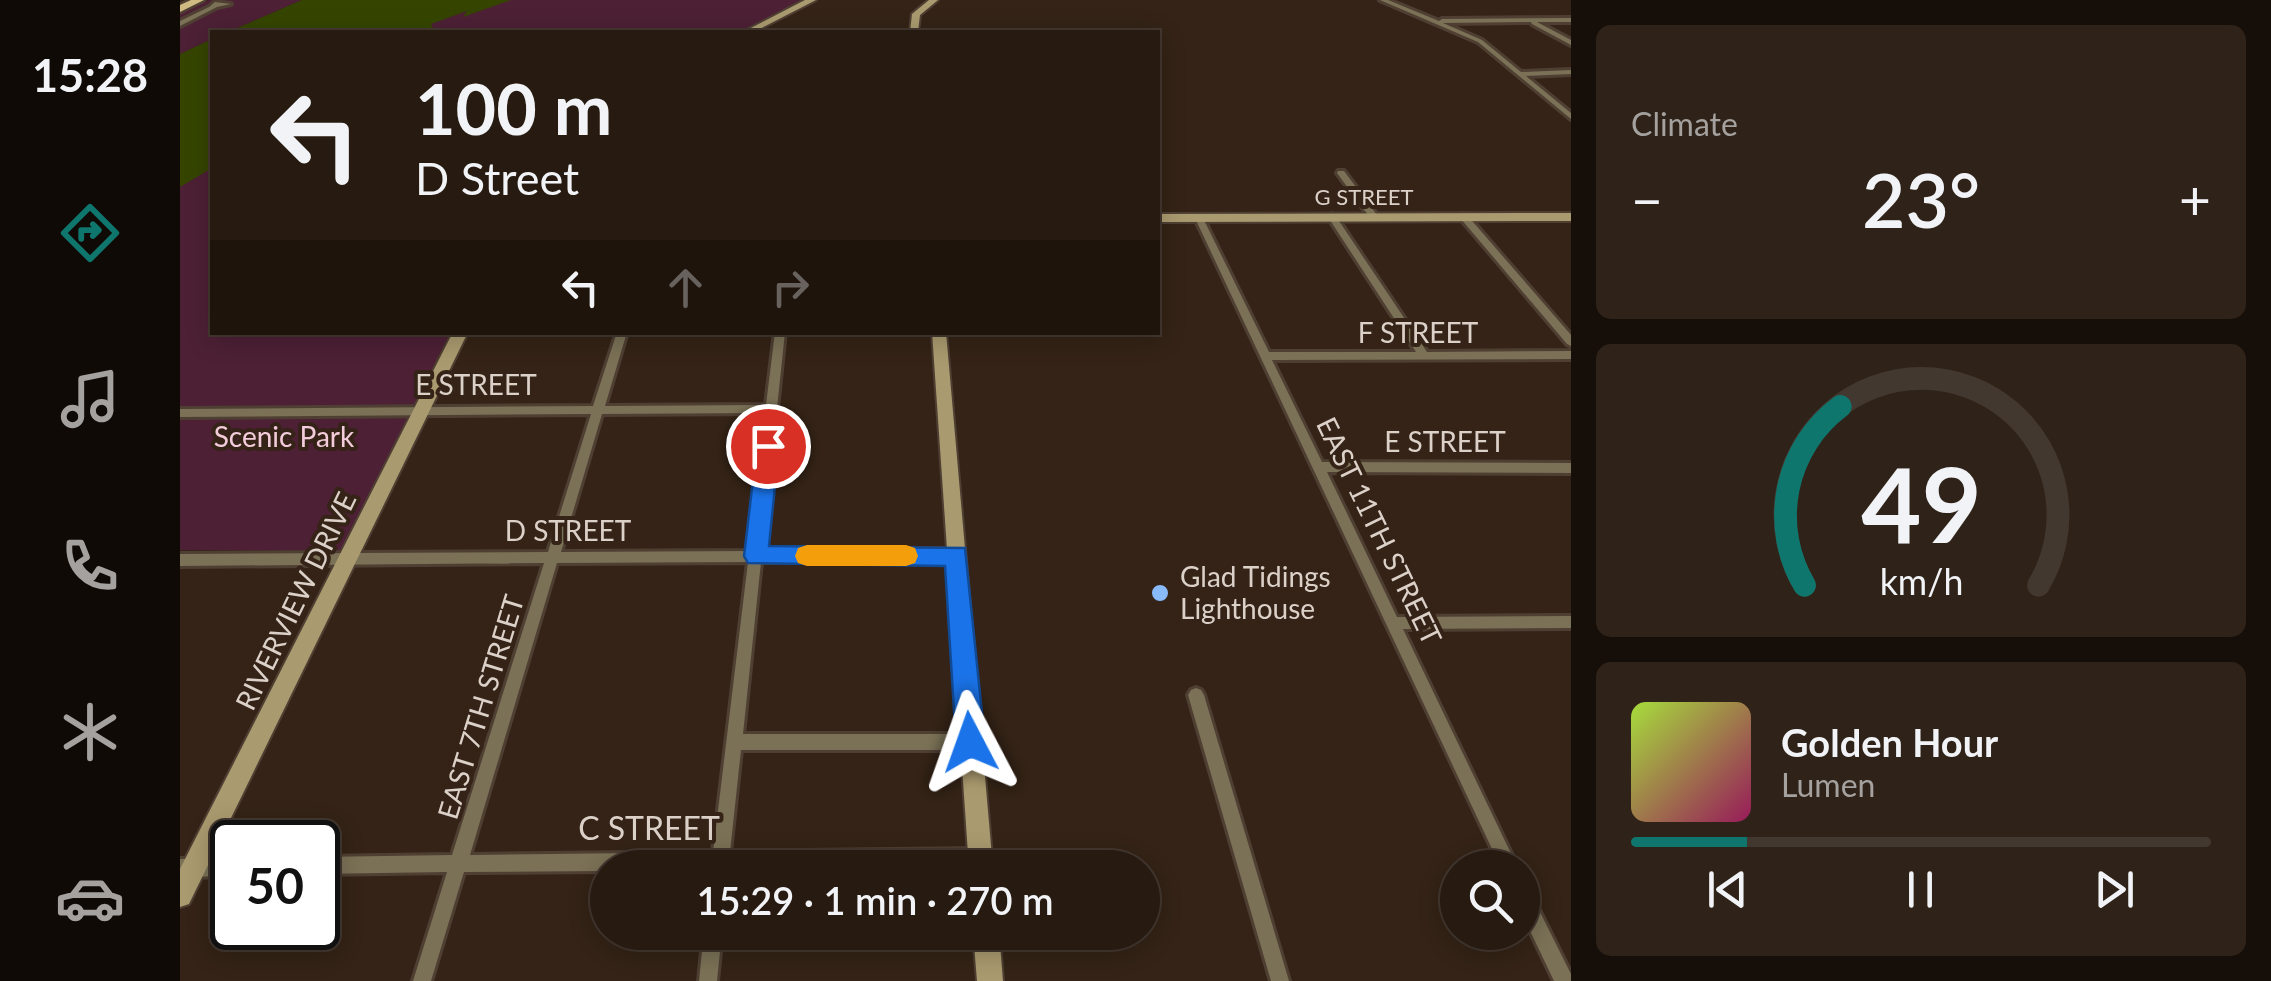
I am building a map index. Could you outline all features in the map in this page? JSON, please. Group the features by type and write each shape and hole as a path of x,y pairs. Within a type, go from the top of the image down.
{"main road":[{"path":"180,10 199,0"},
{"path":"752,30 812,0"},
{"path":"914,30 916,14 934,0"},
{"name":"G STREET","path":"1160,218 1571,217"},
{"name":"RIVERVIEW DRIVE","path":"180,895 187,868 460,335"},
{"path":"938,335 980,850"},
{"path":"987,950 990,981"}],"street":[{"path":"1383,0 1480,41 1568,113"},
{"path":"180,24 214,7"},
{"path":"1435,20 1571,20"},
{"path":"1530,20 1571,43"},
{"path":"1519,74 1571,72"},
{"path":"1341,173 1374,217"},
{"path":"1332,217 1424,355"},
{"path":"1464,217 1571,342"},
{"name":"EAST 11TH STREET","path":"1199,218 1501,850"},
{"name":"EAST 7TH STREET","path":"422,981 621,335"},
{"path":"721,850 780,335"},
{"name":"F STREET","path":"1265,356 1571,355"},
{"name":"E STREET","path":"180,413 772,409"},
{"name":"E STREET","path":"1318,467 1571,468"},
{"name":"D STREET","path":"180,560 956,556"},
{"path":"1393,623 1571,622"},
{"path":"1196,695 1280,981"},
{"path":"733,742 970,742"},
{"name":"C STREET","path":"340,863 590,862"},
{"path":"1540,931 1564,981"},
{"path":"708,981 711,950"}],"green space":[{"path":"209,0 302,0 233,30 210,30 210,40 180,54 180,14"},
{"path":"469,0 803,0 744,30 392,30"},
{"name":"Scenic Park","path":"210,139 210,335 449,335 341,551 180,550 180,159"}],"shaded area":[{"path":"302,0 511,0 431,24 434,30 233,30"},
{"path":"210,40 210,169 180,187 180,54"}],"slow traffic":[{"path":"807,556 906,556"}],"place":[{"name":"Glad Tidings Lighthouse","path":"1160,593"}],"route":[{"path":"768,446 756,556 956,556 970,742"}]}
